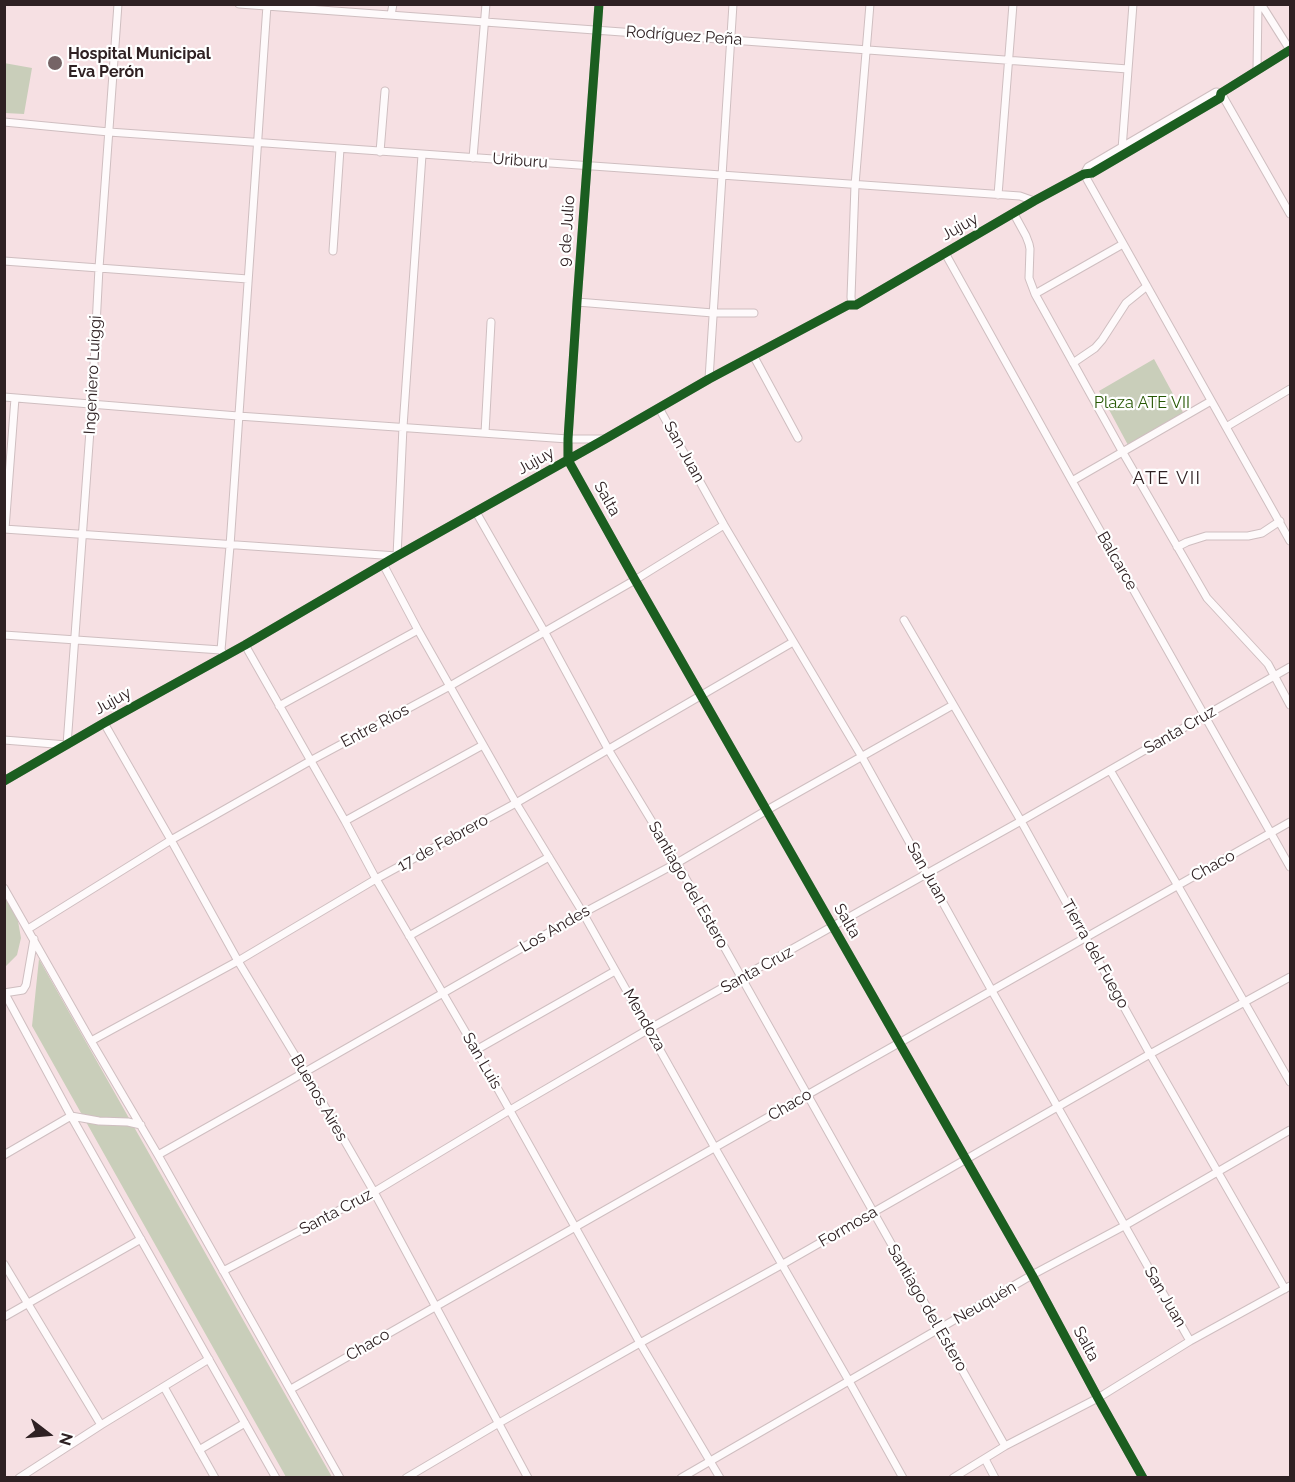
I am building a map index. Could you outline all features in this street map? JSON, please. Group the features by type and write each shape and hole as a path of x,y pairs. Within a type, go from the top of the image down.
{"street":[{"name":"Ingeniero Luiggi","path":"67,745 118,4"},
{"name":"Rodríguez Peña","path":"239,4 1128,69"},
{"path":"392,15 393,4"},
{"path":"473,158 486,4"},
{"name":"9 de Julio","path":"568,460 599,4"},
{"path":"709,379 733,4"},
{"path":"852,305 855,185 870,4"},
{"path":"998,195 1013,4"},
{"path":"1122,151 1133,4"},
{"path":"1260,4 1290,50 1221,93 1288,204 1290,214"},
{"path":"1257,70 1260,4"},
{"path":"4,635 223,653 267,5"},
{"path":"380,152 385,91"},
{"name":"Jujuy","path":"4,782 223,653 245,645 709,379 848,305 856,305 1034,201 1084,174 1092,173 1122,151 1220,98 1221,93"},
{"name":"Uriburu","path":"4,122 380,152 1020,196 1034,201"},
{"path":"333,251 340,149"},
{"path":"15,398 5,529 397,556 403,427 422,154"},
{"path":"1084,174 1290,541"},
{"path":"1014,214 1030,249 1029,278 1035,294 1122,451 1207,598 1268,664 1290,705"},
{"path":"1035,294 1123,244"},
{"name":"Balcarce","path":"945,253 1290,867"},
{"path":"4,261 248,279"},
{"path":"1073,363 1095,348 1126,303 1147,286"},
{"path":"577,302 754,313"},
{"path":"485,433 491,322"},
{"path":"753,356 798,438"},
{"path":"1226,427 1290,389"},
{"path":"4,397 238,416 568,439 605,439"},
{"path":"1072,481 1212,400"},
{"name":"San Juan","path":"659,408 724,525 862,757 1190,1341"},
{"name":"Salta","path":"568,460 1032,1275 1143,1478"},
{"name":"Santiago del Estero","path":"476,512 608,749 742,978 1005,1446"},
{"path":"1177,547 1206,536 1248,536 1262,533 1280,521"},
{"name":"Entre Ríos","path":"28,929 171,840 310,761 450,686 635,580 724,525"},
{"name":"Mendoza","path":"384,564 418,630 516,803 583,912 903,1478"},
{"name":"Tierra del Fuego","path":"904,620 1021,821 1150,1054 1288,1287"},
{"path":"279,706 418,630"},
{"name":"17 de Febrero","path":"91,1041 238,961 376,879 516,803 793,642"},
{"name":"San Luis","path":"245,645 640,1342 720,1478"},
{"name":"Santa Cruz","path":"223,1271 374,1192 649,1029 1021,821 1290,667"},
{"name":"Los Andes","path":"158,1155 583,912 676,863 953,705"},
{"name":"Buenos Aires","path":"104,723 238,961 374,1192 528,1478"},
{"path":"4,741 67,745"},
{"path":"345,821 483,744"},
{"path":"1110,770 1290,1082"},
{"name":"Chaco","path":"291,1389 1290,822"},
{"path":"410,936 549,856"},
{"path":"4,888 340,1478"},
{"path":"34,939 26,985 18,992 5,993 71,1116 276,1478"},
{"path":"476,1050 615,971"},
{"name":"Formosa","path":"406,1478 640,1342 783,1264 1150,1054 1290,977"},
{"path":"4,1155 71,1116 99,1122 128,1122 141,1125"},
{"name":"Neuquén","path":"681,1478 1032,1275 1124,1226 1290,1130"},
{"path":"4,1317 141,1239"},
{"path":"4,1264 100,1425"},
{"path":"953,1478 1005,1446 1098,1398 1190,1341 1288,1287"},
{"path":"19,1478 100,1425 209,1359"},
{"path":"164,1387 215,1478"},
{"path":"199,1450 245,1423"},
{"path":"985,1459 995,1478"}],"green space":[{"path":"4,63 32,68 24,114 5,113"},
{"name":"Plaza ATE VII","path":"1154,359 1185,416 1129,447 1099,391"},
{"path":"4,894 18,921 21,938 17,955 5,967"},
{"path":"39,959 332,1477 286,1477 32,1026"}],"cycle path":[{"path":"599,4 568,460 1032,1275 1143,1478"},
{"path":"4,781 709,379 848,305 856,305 1034,201 1084,174 1092,173 1220,98 1221,93 1290,50"}],"place":[{"name":"Hospital Municipal Eva Perón","path":"55,63"}],"district":[{"name":"ATE VII","path":"1167,479"}]}
